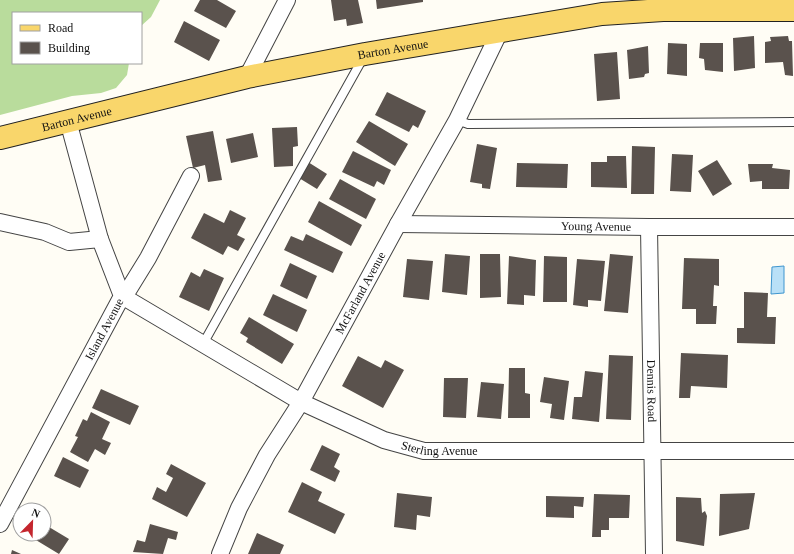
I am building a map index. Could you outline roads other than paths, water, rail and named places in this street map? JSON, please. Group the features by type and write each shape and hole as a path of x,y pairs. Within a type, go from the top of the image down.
{"main road":[{"name":"Barton Avenue","path":"0,138 247,77 365,54 500,31 602,14 663,10 783,7"}],"street":[{"path":"247,77 287,0"},
{"name":"McFarland Avenue","path":"220,554 239,508 268,455 301,402 398,224 457,120 500,31"},
{"name":"Island Avenue","path":"68,121 100,239 123,297"},
{"name":"Island Avenue","path":"0,524 123,297 148,258 191,176"},
{"path":"0,222 45,232 69,242 100,239"},
{"name":"Young Avenue","path":"398,224 794,227"},
{"name":"Dennis Road","path":"650,227 654,451 654,554"},
{"name":"Sterling Avenue","path":"123,297 301,402 384,440 424,451 794,451"}],"lane":[{"path":"203,344 365,54"},
{"path":"457,120 468,124 794,122"}],"water":[{"path":"784,266 784,293 771,294 772,267"}]}
